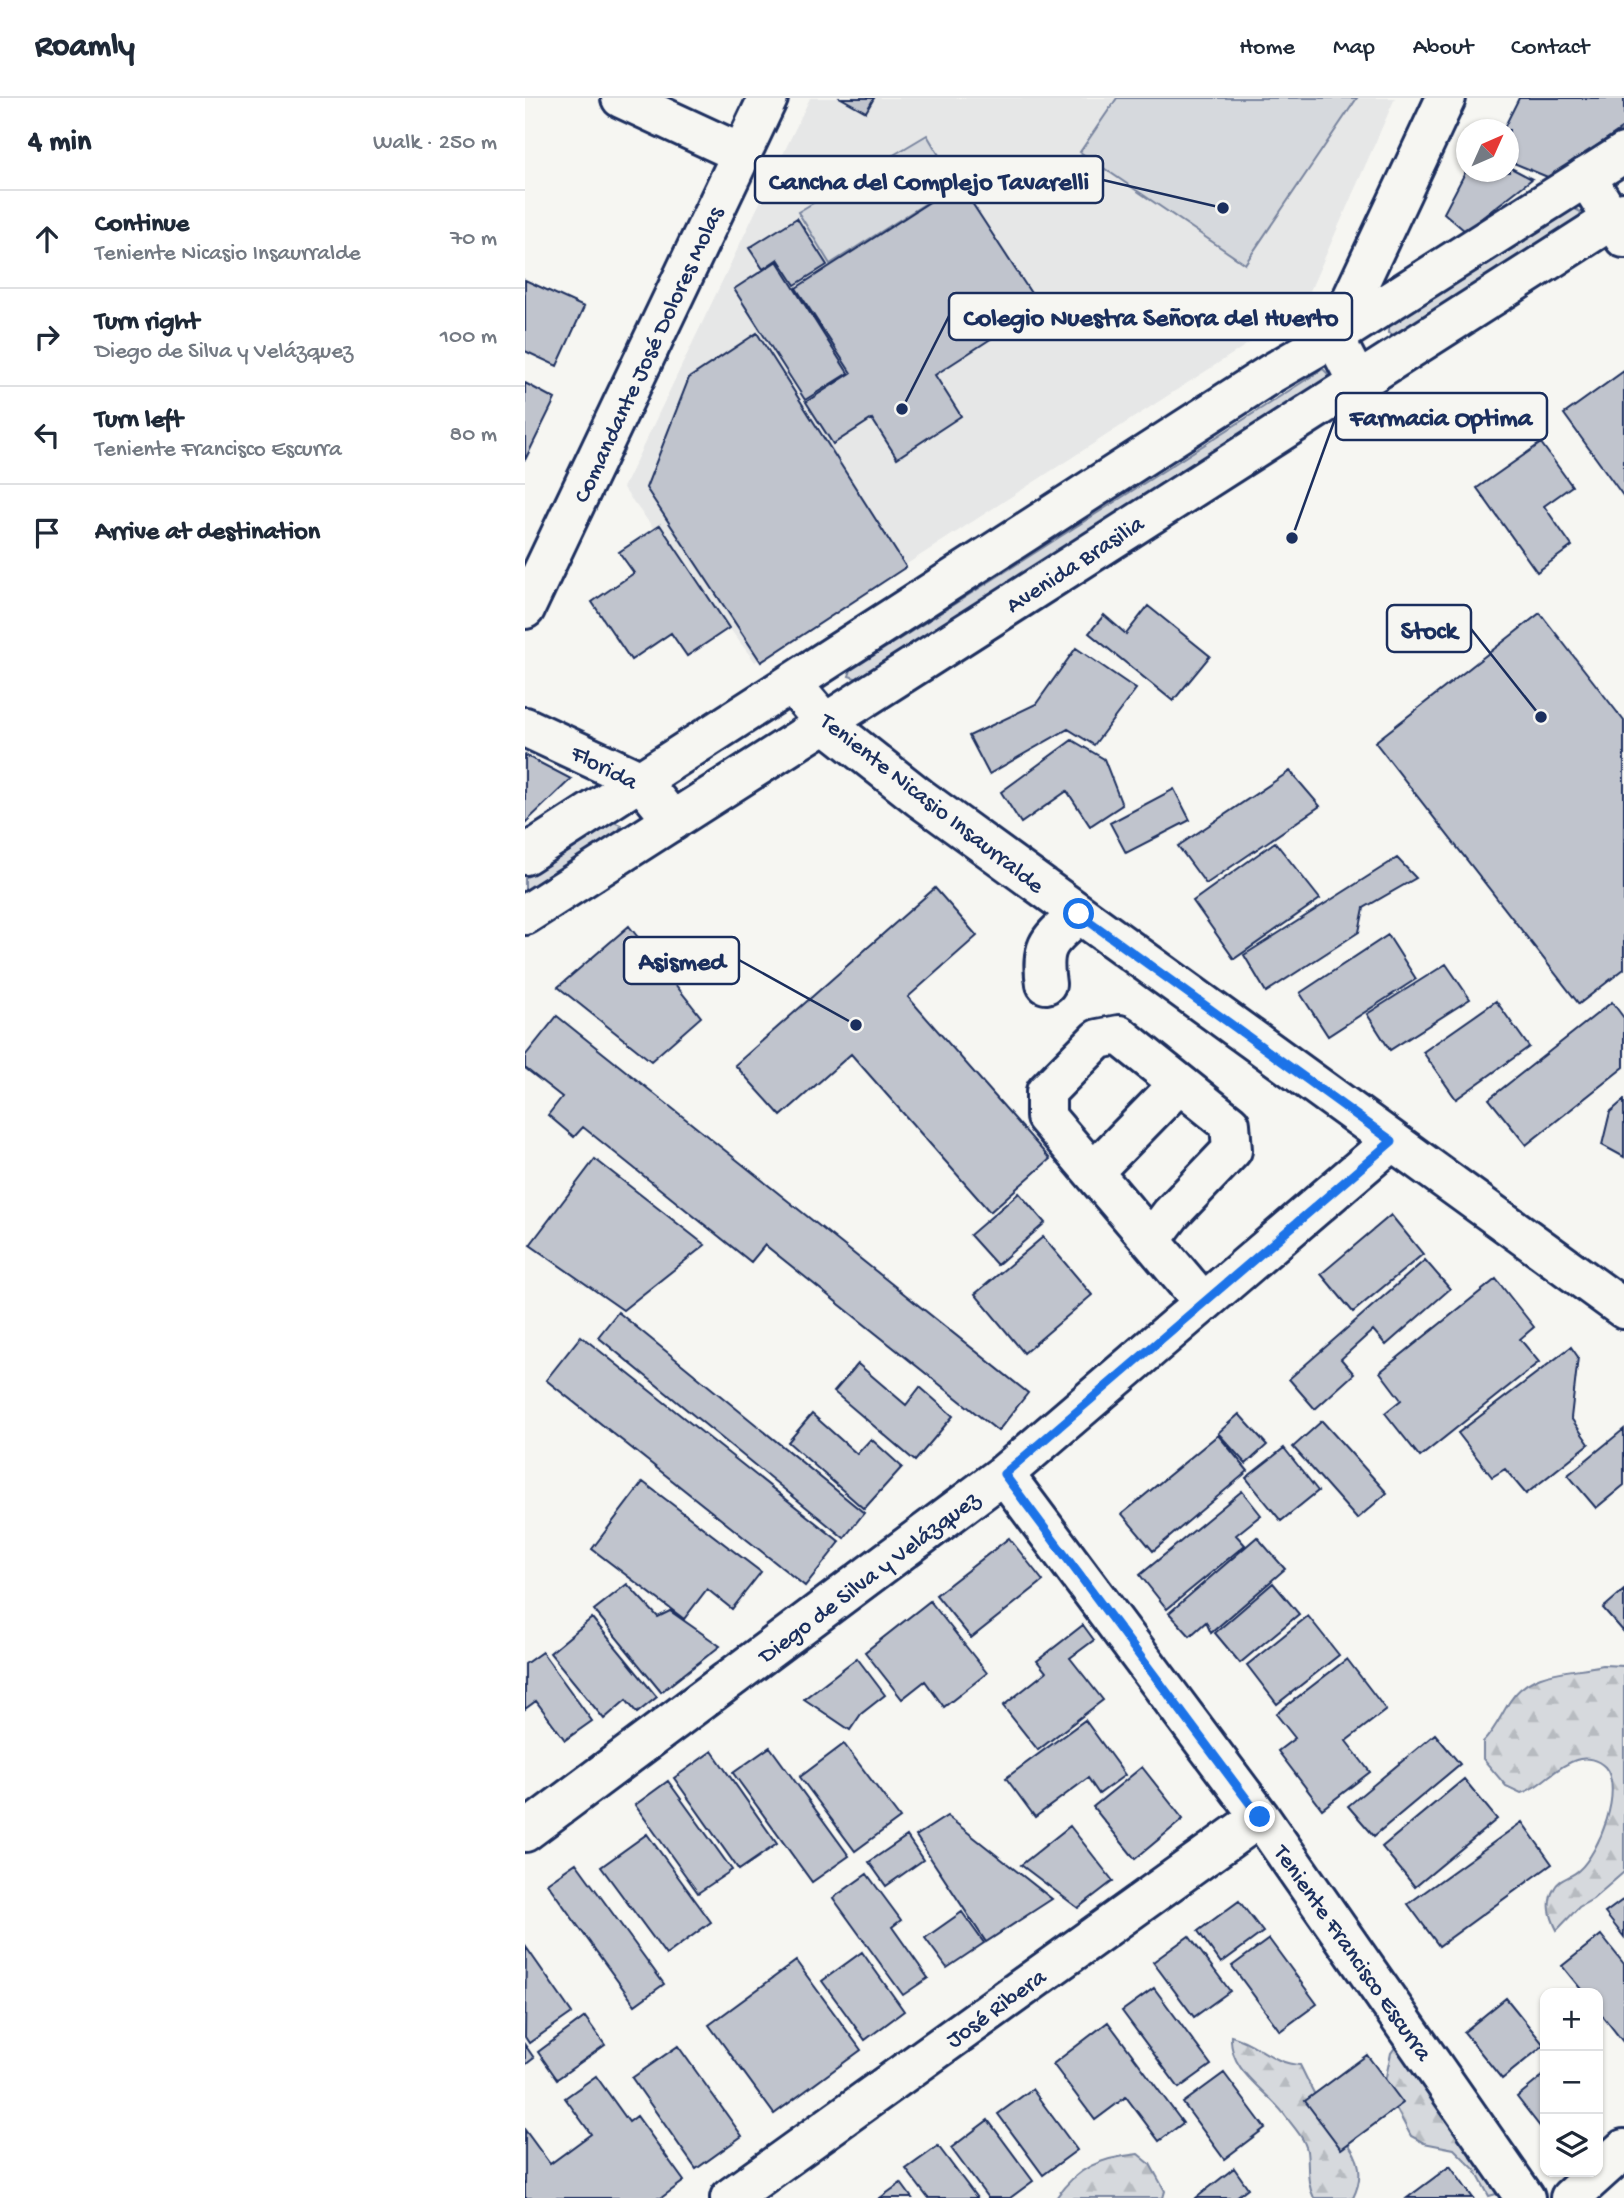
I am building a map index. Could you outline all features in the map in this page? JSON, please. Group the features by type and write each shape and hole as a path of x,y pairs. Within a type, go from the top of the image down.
{"street":[{"path":"621,98 742,154"},
{"name":"Comandante José Dolores Molas","path":"525,609 768,98"},
{"path":"1334,337 1446,98"},
{"path":"525,855 1272,373 1334,337 1624,153"},
{"path":"1586,177 1620,223"},
{"name":"Avenida Brasilia","path":"525,915 1357,381 1620,223"},
{"path":"1334,337 1357,381"},
{"name":"Teniente Nicasio Insaurralde","path":"792,684 824,723 920,798 1624,1309"},
{"name":"Florida","path":"525,727 641,781 673,821"},
{"path":"1046,984 1042,957 1054,937 1079,914"},
{"path":"1152,1239 1171,1214 1233,1150 1230,1124 1119,1035 1098,1039 1046,1092 1046,1117 1203,1302"},
{"path":"1093,1172 1179,1084"},
{"name":"Diego de Silva y Velázquez","path":"525,1832 1004,1474 1392,1141"},
{"name":"Teniente Francisco Escurra","path":"1004,1474 1260,1817 1525,2198"},
{"name":"José Ribera","path":"730,2198 1260,1817"},
{"path":"1570,2198 1624,2149"}],"shaded area":[{"path":"810,98 1395,98 1302,309 755,662 623,488"}],"green space":[{"path":"1117,98 1357,98 1245,264 1080,152"},
{"path":"927,135 956,184 830,264 798,212"},
{"path":"1573,208 1581,212 1579,218 1395,335 1388,333 1389,325"},
{"path":"1323,369 1328,374 1327,379 858,679 849,676 851,670"},
{"path":"613,822 621,825 619,832 525,892 525,878"},
{"path":"1603,1665 1624,1666 1624,1872 1593,1899 1579,1907 1557,1930 1552,1920 1550,1899 1556,1885 1579,1870 1587,1861 1601,1835 1610,1805 1610,1777 1599,1762 1580,1759 1561,1767 1521,1793 1506,1786 1483,1759 1483,1742 1510,1701 1529,1683 1552,1674"},
{"path":"1231,2036 1281,2061 1300,2065 1322,2108 1348,2143 1358,2162 1358,2185 1353,2198 1314,2198 1304,2141 1276,2105 1242,2069 1232,2048"},
{"path":"1400,2041 1504,2192 1489,2196 1475,2170 1454,2149 1424,2143 1411,2136 1384,2086 1391,2053"},
{"path":"1138,2154 1150,2164 1165,2191 1163,2198 1056,2198 1072,2179 1091,2166 1113,2158"}],"building":[{"path":"841,98 874,98 866,112"},
{"path":"1519,98 1624,98 1624,127 1550,178 1519,165 1519,119 1508,119"},
{"path":"1519,172 1532,179 1465,231 1444,213 1460,182 1519,182"},
{"path":"959,183 1040,307 935,375 961,416 897,458 872,419 833,444 806,402 851,373 796,288"},
{"path":"797,218 827,265 795,285 778,259 763,269 749,248"},
{"path":"777,261 848,373 805,400 734,289"},
{"path":"525,280 584,307 557,366 525,351"},
{"path":"757,333 906,567 761,662 646,488 689,378"},
{"path":"1624,371 1624,497 1564,414"},
{"path":"525,383 555,399 525,460"},
{"path":"1541,443 1572,486 1544,506 1572,546 1537,572 1477,488"},
{"path":"660,525 729,628 687,656 671,633 631,660 592,602 634,573 619,552"},
{"path":"1148,606 1210,656 1173,701 1089,633 1104,615 1126,634"},
{"path":"1540,613 1624,721 1624,969 1579,1004 1375,742"},
{"path":"1076,648 1136,689 1094,745 1068,729 989,774 969,736 1036,704"},
{"path":"1072,740 1104,759 1122,805 1090,826 1067,791 1021,823 1001,792"},
{"path":"525,755 571,779 525,823"},
{"path":"1290,771 1320,806 1206,884 1178,846"},
{"path":"1174,789 1190,820 1126,853 1110,823"},
{"path":"1275,842 1320,899 1234,959 1193,901"},
{"path":"1397,858 1416,878 1364,908 1359,932 1266,992 1244,955"},
{"path":"935,888 977,936 908,997 1050,1159 990,1212 851,1054 781,1116 735,1065"},
{"path":"629,926 701,1017 651,1061 558,987"},
{"path":"1388,935 1416,979 1328,1036 1300,993"},
{"path":"1446,964 1470,999 1390,1050 1367,1014"},
{"path":"1496,1001 1529,1047 1456,1099 1423,1052"},
{"path":"1612,1002 1624,1018 1624,1067 1526,1145 1489,1099"},
{"path":"557,1016 1028,1393 998,1431 765,1245 751,1262 583,1127 574,1137 548,1115 562,1097 525,1068 525,1056"},
{"path":"1624,1100 1624,1157 1602,1145 1610,1112"},
{"path":"595,1159 705,1245 623,1310 530,1245"},
{"path":"1019,1193 1045,1223 997,1265 970,1235"},
{"path":"1391,1215 1423,1254 1353,1312 1321,1274"},
{"path":"1043,1237 1092,1295 1024,1353 975,1294"},
{"path":"1425,1260 1450,1289 1386,1345 1373,1330 1341,1359 1354,1374 1315,1409 1289,1379"},
{"path":"1496,1279 1534,1327 1520,1339 1539,1362 1420,1457 1385,1413 1401,1400 1380,1372"},
{"path":"618,1312 864,1513 844,1538 598,1337"},
{"path":"581,1336 840,1542 805,1586 546,1380"},
{"path":"1571,1347 1578,1357 1571,1418 1589,1444 1526,1494 1505,1469 1492,1477 1458,1433"},
{"path":"858,1364 906,1405 920,1387 953,1416 915,1461 834,1392"},
{"path":"812,1414 857,1454 871,1439 902,1467 864,1509 788,1442"},
{"path":"1239,1414 1267,1445 1246,1464 1218,1433"},
{"path":"1322,1421 1387,1493 1357,1519 1293,1447"},
{"path":"1624,1429 1624,1485 1596,1508 1568,1475"},
{"path":"1218,1435 1248,1471 1153,1551 1122,1514"},
{"path":"1284,1448 1318,1491 1281,1521 1246,1478"},
{"path":"643,1482 761,1572 732,1609 707,1589 684,1619 592,1549"},
{"path":"1242,1491 1261,1515 1236,1535 1245,1545 1167,1609 1140,1575"},
{"path":"1257,1537 1285,1569 1211,1633 1206,1622 1190,1636 1169,1613"},
{"path":"1009,1538 1043,1581 971,1638 936,1595"},
{"path":"1273,1583 1299,1614 1240,1663 1215,1633"},
{"path":"627,1584 658,1617 670,1611 720,1646 661,1692 594,1610"},
{"path":"1624,1590 1624,1632 1603,1608"},
{"path":"930,1601 987,1673 944,1707 925,1681 902,1699 865,1652"},
{"path":"1308,1616 1339,1655 1277,1704 1247,1665"},
{"path":"592,1618 657,1697 637,1713 626,1700 604,1719 550,1653"},
{"path":"1083,1625 1094,1640 1070,1658 1103,1700 1038,1750 1003,1706 1046,1672 1037,1661"},
{"path":"542,1652 592,1721 565,1740 536,1701 525,1709 525,1664"},
{"path":"857,1658 885,1695 861,1714 850,1730 804,1699"},
{"path":"1347,1659 1386,1710 1346,1741 1370,1772 1322,1809 1278,1751 1295,1738 1276,1714"},
{"path":"1085,1720 1125,1775 1099,1794 1088,1778 1035,1817 1006,1778"},
{"path":"1435,1734 1460,1764 1374,1836 1348,1806"},
{"path":"844,1744 900,1818 855,1851 800,1777"},
{"path":"770,1747 849,1856 812,1882 733,1773"},
{"path":"712,1751 777,1844 739,1870 674,1778"},
{"path":"1142,1767 1183,1819 1135,1859 1093,1807"},
{"path":"1464,1779 1497,1819 1415,1887 1382,1847"},
{"path":"668,1781 732,1870 698,1893 635,1805"},
{"path":"947,1816 1052,1899 986,1942 916,1836"},
{"path":"1522,1822 1552,1864 1439,1946 1408,1904"},
{"path":"1070,1826 1113,1881 1078,1908 1021,1865"},
{"path":"647,1834 711,1922 666,1955 601,1867"},
{"path":"907,1836 923,1860 886,1886 869,1862"},
{"path":"576,1863 664,1984 635,2005 547,1883"},
{"path":"867,1874 901,1920 892,1927 928,1978 903,1995 833,1898"},
{"path":"1624,1899 1624,1937 1605,1913"},
{"path":"1239,1901 1263,1932 1221,1963 1198,1931"},
{"path":"962,1912 984,1943 947,1968 925,1938"},
{"path":"1601,1935 1624,1964 1624,2043 1603,2016 1603,1988 1580,1988 1562,1966"},
{"path":"1189,1936 1230,1991 1194,2017 1153,1962"},
{"path":"1269,1939 1317,2004 1280,2031 1232,1966"},
{"path":"526,1947 572,2013 529,2043 525,2037"},
{"path":"862,1952 904,2011 865,2040 822,1981"},
{"path":"796,1961 861,2050 774,2114 709,2025"},
{"path":"1154,1988 1211,2065 1179,2088 1122,2011"},
{"path":"1506,1998 1540,2040 1540,2048 1502,2079 1464,2032"},
{"path":"585,2017 605,2045 557,2079 538,2052"},
{"path":"1108,2022 1183,2123 1159,2141 1126,2097 1095,2120 1053,2064"},
{"path":"525,2045 534,2058 525,2065"},
{"path":"678,2046 742,2136 696,2169 632,2078"},
{"path":"1367,2055 1403,2103 1341,2149 1305,2101"},
{"path":"1224,2073 1265,2128 1224,2159 1183,2103"},
{"path":"596,2076 629,2122 637,2116 684,2181 661,2198 525,2198 525,2130 550,2164 591,2134 565,2098"},
{"path":"1540,2078 1540,2127 1517,2097"},
{"path":"1032,2089 1077,2150 1043,2175 998,2114"},
{"path":"988,2120 1033,2181 1010,2198 988,2198 951,2148"},
{"path":"938,2146 977,2198 928,2198 906,2169"},
{"path":"1450,2166 1473,2198 1407,2198"},
{"path":"1234,2168 1248,2188 1235,2198 1196,2198"},
{"path":"901,2183 912,2198 880,2198"}],"place":[{"name":"Cancha del Complejo Tavarelli","path":"1223,208"},
{"name":"Colegio Nuestra Señora del Huerto","path":"902,409"},
{"name":"Farmacia Optima","path":"1292,538"},
{"name":"Stock","path":"1541,717"},
{"name":"Asismed","path":"856,1025"}],"route":[{"path":"1079,914 1392,1141 1004,1474 1260,1817"}]}
